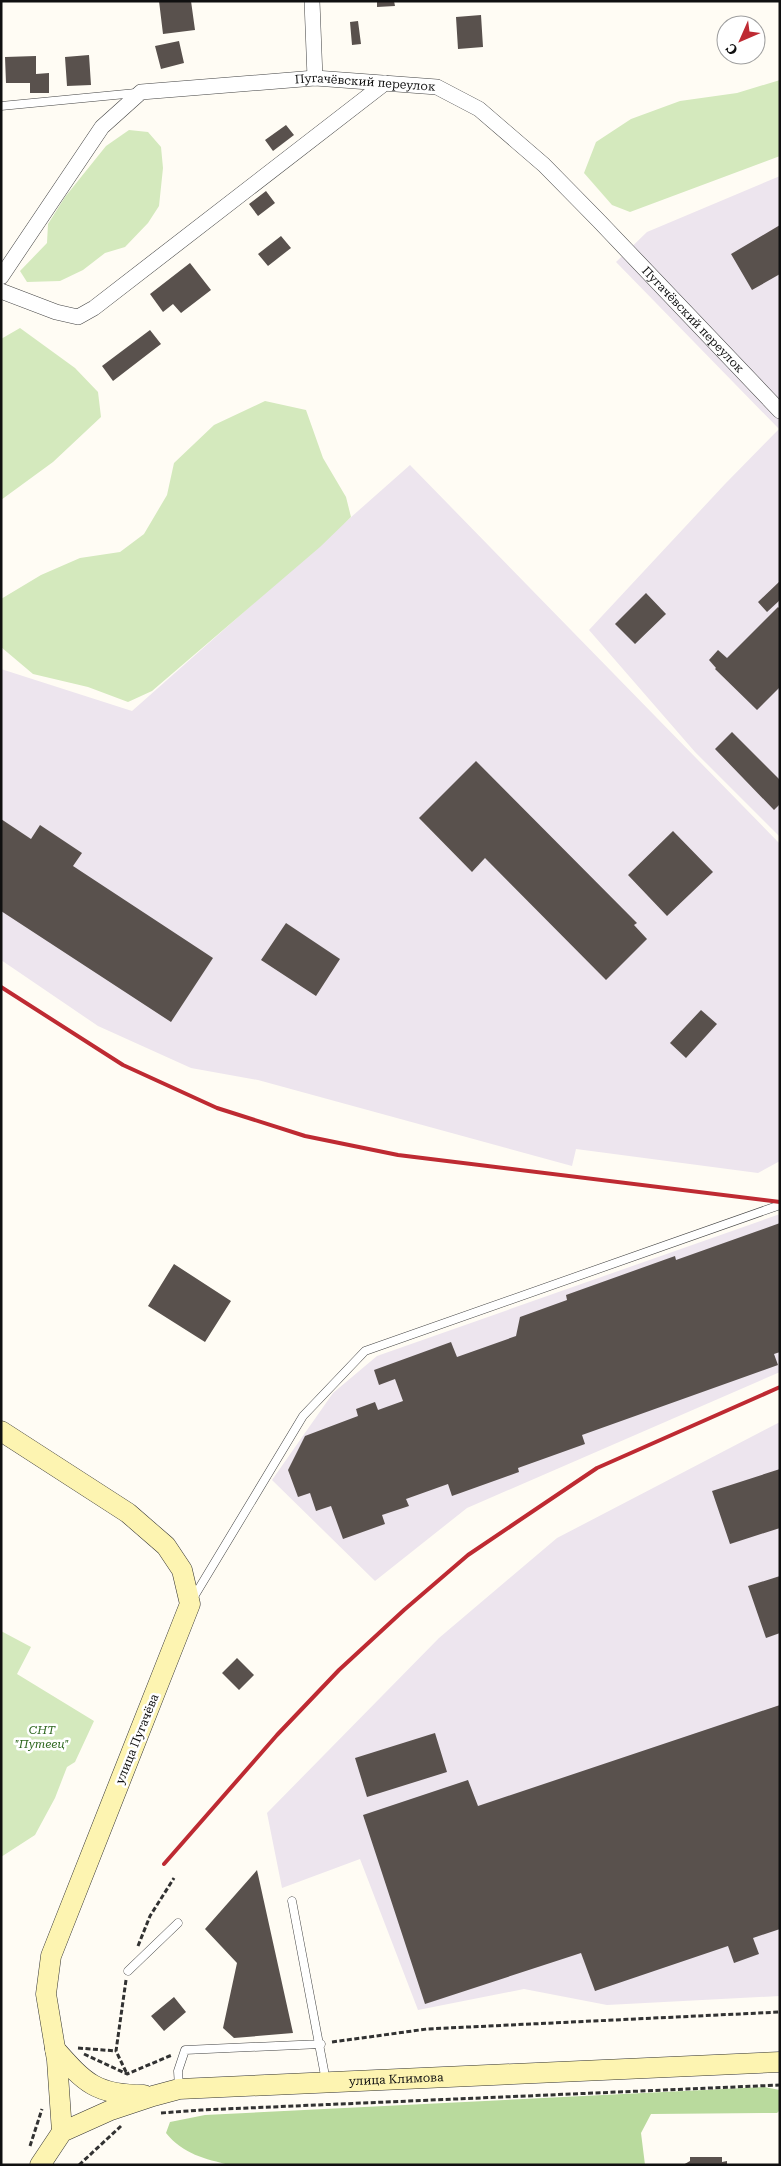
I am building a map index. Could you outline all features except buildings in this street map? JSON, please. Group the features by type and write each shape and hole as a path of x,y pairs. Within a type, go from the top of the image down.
{"main road":[{"path":"1,1431 128,1513 166,1546 182,1570 190,1604"},
{"name":"улица Пугачёва","path":"62,2132 55,2049 46,1994 51,1956 122,1792 190,1604"},
{"path":"55,2049 75,2072 98,2089 126,2095 154,2105"},
{"name":"улица Климова","path":"62,2132 111,2110 154,2105 179,2089 780,2062"},
{"path":"40,2165 62,2132"}],"street":[{"path":"312,1 315,78"},
{"name":"Пугачёвский переулок","path":"141,92 315,78 437,87 479,110 544,165 780,411"},
{"path":"1,291 56,312 78,317 94,308 385,83"},
{"path":"1,277 102,127 141,92"}],"lane":[{"path":"1,106 141,92"},
{"path":"190,1604 303,1416 365,1351 780,1205"},
{"path":"292,1901 327,2083"},
{"path":"128,1971 178,1923"},
{"path":"179,2089 178,2072 185,2050 321,2044"}],"path":[{"path":"127,2074 116,2050 128,1971 150,1916 174,1878"},
{"path":"321,2044 427,2029 780,2012"},
{"path":"116,2050 69,2047 127,2074 185,2050"},
{"path":"154,2105 201,2110 780,2086"},
{"path":"79,2165 126,2122"}],"shaded area":[{"path":"780,176 780,837 695,752 589,630 779,429 616,262 647,232"},
{"path":"410,465 780,844 780,1161 758,1173 576,1149 572,1166 258,1080 191,1068 98,1026 1,960 1,669 132,711"},
{"path":"780,1214 780,1372 467,1508 375,1581 272,1480 333,1393 377,1356"},
{"path":"780,1422 780,1996 607,2005 524,1989 418,2010 360,1859 282,1888 267,1813 439,1638 557,1538"}],"green space":[{"path":"780,80 780,156 630,212 612,205 584,173 596,142 631,119 680,101 737,93"},
{"path":"129,130 148,132 161,147 163,168 159,206 148,223 125,247 105,253 83,270 60,281 27,282 20,271 47,243 48,224 65,197 106,146"},
{"path":"20,328 75,368 98,392 101,417 53,462 1,500 1,339"},
{"path":"265,401 306,410 323,458 346,497 351,517 320,547 152,691 128,702 88,687 33,674 1,647 1,599 41,575 80,558 120,552 144,534 167,495 174,463 214,425"},
{"name":"СНТ \"Путеец\"","path":"1,1631 31,1647 17,1674 94,1721 75,1762 67,1767 55,1798 35,1835 1,1857"},
{"path":"764,2087 780,2090 780,2110 777,2113 651,2114 641,2133 645,2165 230,2165 203,2158 187,2151 166,2133 170,2122 205,2115"}],"railway":[{"path":"1,987 123,1065 217,1108 305,1136 398,1155 780,1202"},
{"path":"164,1864 277,1735 339,1670 404,1610 468,1555 597,1468 780,1387"}]}
